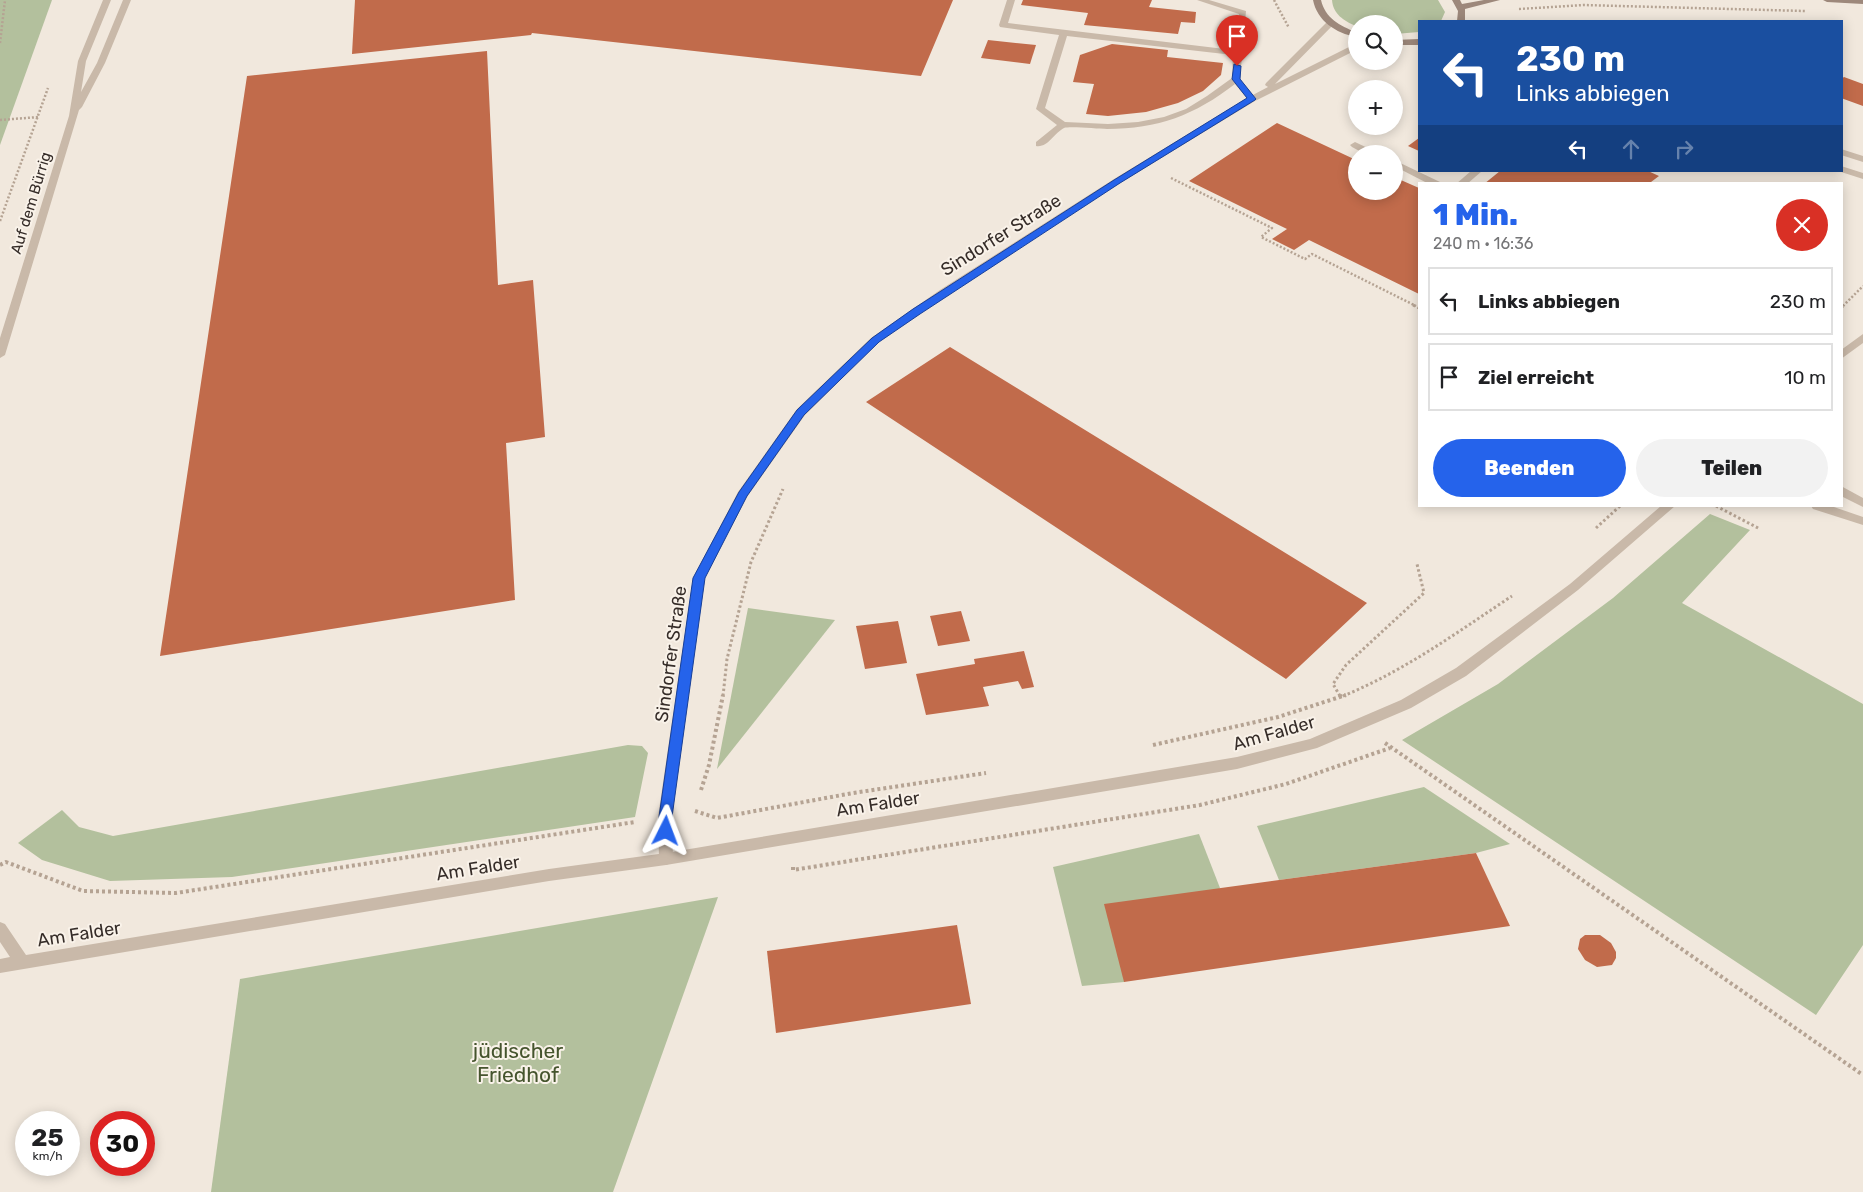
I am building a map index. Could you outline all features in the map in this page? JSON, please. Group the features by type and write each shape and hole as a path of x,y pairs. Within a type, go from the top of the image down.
{"main road":[{"path":"1317,0 1319,10 1331,23 1348,31"},
{"path":"1462,20 1463,15 1459,4 1496,0"},
{"path":"1827,0 1863,2"},
{"path":"1403,42 1418,42"}],"street":[{"name":"Auf dem Bürrig","path":"0,355 73,116 82,61 107,0"},
{"name":"Auf dem Bürrig","path":"73,116 101,63 127,0"},
{"path":"1011,0 1003,25 1064,34 1238,53"},
{"path":"1064,34 1040,109 1063,125 1103,128 1145,123 1181,114 1211,98 1236,79 1243,13 1201,0"},
{"name":"Sindorfer Straße","path":"1256,96 1331,23"},
{"name":"Sindorfer Straße","path":"666,859 665,817 699,578 742,495 800,412 875,340 928,303 1256,96 1348,50"},
{"path":"1236,79 1256,96"},
{"path":"1039,144 1063,125"},
{"path":"1843,153 1863,159"},
{"path":"1403,167 1434,182"},
{"path":"1843,170 1863,176"},
{"path":"1463,182 1476,172"},
{"path":"1843,354 1863,337"},
{"path":"1843,491 1863,503"},
{"name":"Am Falder","path":"0,966 549,875 666,859 1238,763 1312,744 1406,704 1461,672 1574,587 1631,536 1668,507"},
{"path":"1820,507 1863,521"},
{"name":"Am Falder","path":"0,929 22,962"}],"path":[{"path":"0,43 5,0"},
{"path":"1517,10 1583,5 1805,11"},
{"path":"0,120 39,117 0,221"},
{"path":"1168,177 1272,228 1261,237 1305,259 1312,254 1418,307"},
{"path":"1843,306 1863,286"},
{"path":"700,794 709,766 721,709 727,659 751,562 784,488"},
{"path":"1592,532 1619,507"},
{"path":"1718,507 1760,530"},
{"path":"1417,564 1424,593 1346,665 1333,684 1341,697 1390,748 1863,1075"},
{"path":"1147,747 1248,727 1341,697 1399,670 1516,593"},
{"path":"0,865 6,862 84,891 176,893 593,830 698,810 717,818 853,793 993,773"}],"green space":[{"path":"0,0 52,0 0,145"},
{"path":"1332,0 1438,0 1445,12 1441,20 1418,20 1418,32 1403,33 1403,15 1348,15 1348,22 1334,9"},
{"path":"1710,514 1750,530 1682,603 1863,704 1863,945 1816,1015 1402,740 1498,684 1613,598"},
{"path":"748,608 835,620 717,769"},
{"path":"628,745 642,746 648,753 635,817 232,877 110,881 42,860 18,843 62,810 79,827 113,836"},
{"path":"1424,787 1510,844 1476,853 1279,880 1257,826"},
{"path":"1199,834 1220,888 1124,982 1082,986 1053,867"},
{"name":"jüdischer Friedhof","path":"718,897 613,1192 211,1192 240,979"}],"building":[{"path":"355,0 953,0 921,76 532,33 531,35 352,54"},
{"path":"1023,0 1152,0 1149,7 1196,12 1195,23 1181,22 1178,34 1084,25 1088,13 1021,5"},
{"path":"988,40 1036,45 1030,64 981,58"},
{"path":"1112,44 1168,50 1167,57 1223,63 1221,75 1203,91 1178,103 1146,112 1108,116 1086,114 1094,84 1073,82 1080,55"},
{"path":"487,51 498,285 533,280 545,437 506,443 515,600 160,656 247,76"},
{"path":"1843,78 1863,84 1863,106 1843,99"},
{"path":"1277,123 1348,156 1348,200 1403,200 1403,181 1418,188 1418,294 1309,240 1294,250 1272,239 1287,229 1189,181"},
{"path":"1418,139 1418,151 1408,146"},
{"path":"1499,172 1650,172 1659,176 1651,182 1486,182"},
{"path":"950,347 1367,603 1286,679 866,402"},
{"path":"961,611 970,641 938,646 930,616"},
{"path":"898,621 907,663 865,669 856,626"},
{"path":"1024,651 1034,687 1022,689 1018,681 983,687 989,706 926,715 916,674 975,664 974,659"},
{"path":"1476,853 1510,926 1124,982 1104,904"},
{"path":"957,925 971,1004 776,1033 767,951"},
{"path":"1585,935 1600,935 1611,943 1616,952 1616,958 1612,965 1597,967 1585,960 1578,949 1580,939"}],"route":[{"path":"666,831 665,817 699,578 742,495 800,412 875,340 944,292 1252,99 1236,79 1237,66"}]}
